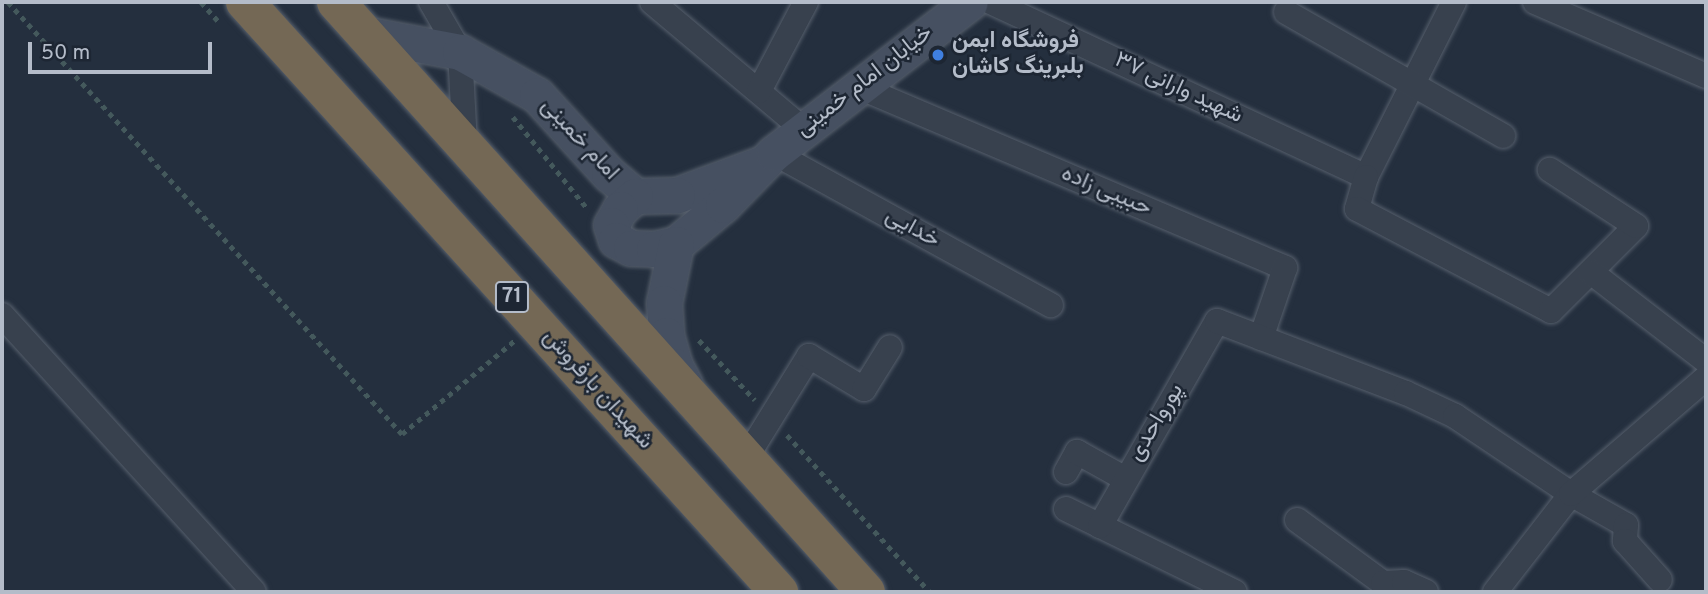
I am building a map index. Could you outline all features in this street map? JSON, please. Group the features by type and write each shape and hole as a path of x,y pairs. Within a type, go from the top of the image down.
{"highway":[{"name":"شهیدان بارفروش","path":"245,2 779,592"},
{"path":"336,2 866,592"}],"main road":[{"name":"خیابان امام خمینی","path":"767,158 970,2"},
{"name":"امام خمینی","path":"364,33 460,52 537,95 609,174 635,197"},
{"path":"767,158 723,205 676,244 654,249 631,248 617,240 611,225 620,209 635,197 677,195 730,178 767,158"},
{"path":"676,244 664,303 666,335 675,366 690,395"}],"street":[{"path":"430,2 460,52 465,145"},
{"path":"652,2 804,130"},
{"path":"759,91 806,2"},
{"name":"شهید وارانی ۳۷","path":"990,2 1366,177"},
{"path":"1454,2 1366,177 1356,209 1551,311 1636,226 1550,170"},
{"path":"1535,2 1706,76"},
{"path":"1286,12 1503,136"},
{"name":"حبیبی زاده","path":"859,87 1285,268 1261,338"},
{"name":"خدایی","path":"767,158 1051,304"},
{"path":"1591,272 1706,361"},
{"path":"2,315 254,592"},
{"name":"پورواحدی","path":"1100,526 1124,478 1217,321 1261,338"},
{"path":"1261,338 1406,393 1455,416 1571,494 1626,525 1625,541 1660,580"},
{"path":"746,458 809,356 864,389 890,347"},
{"path":"1495,592 1571,494 1706,378"},
{"path":"1066,472 1077,452 1124,478"},
{"path":"1066,509 1236,592"},
{"path":"1297,520 1383,583 1409,589"}],"path":[{"path":"8,2 402,434 536,323"}],"place":[{"name":"فروشگاه ایمن بلبرینگ کاشان","path":"938,55"}]}
